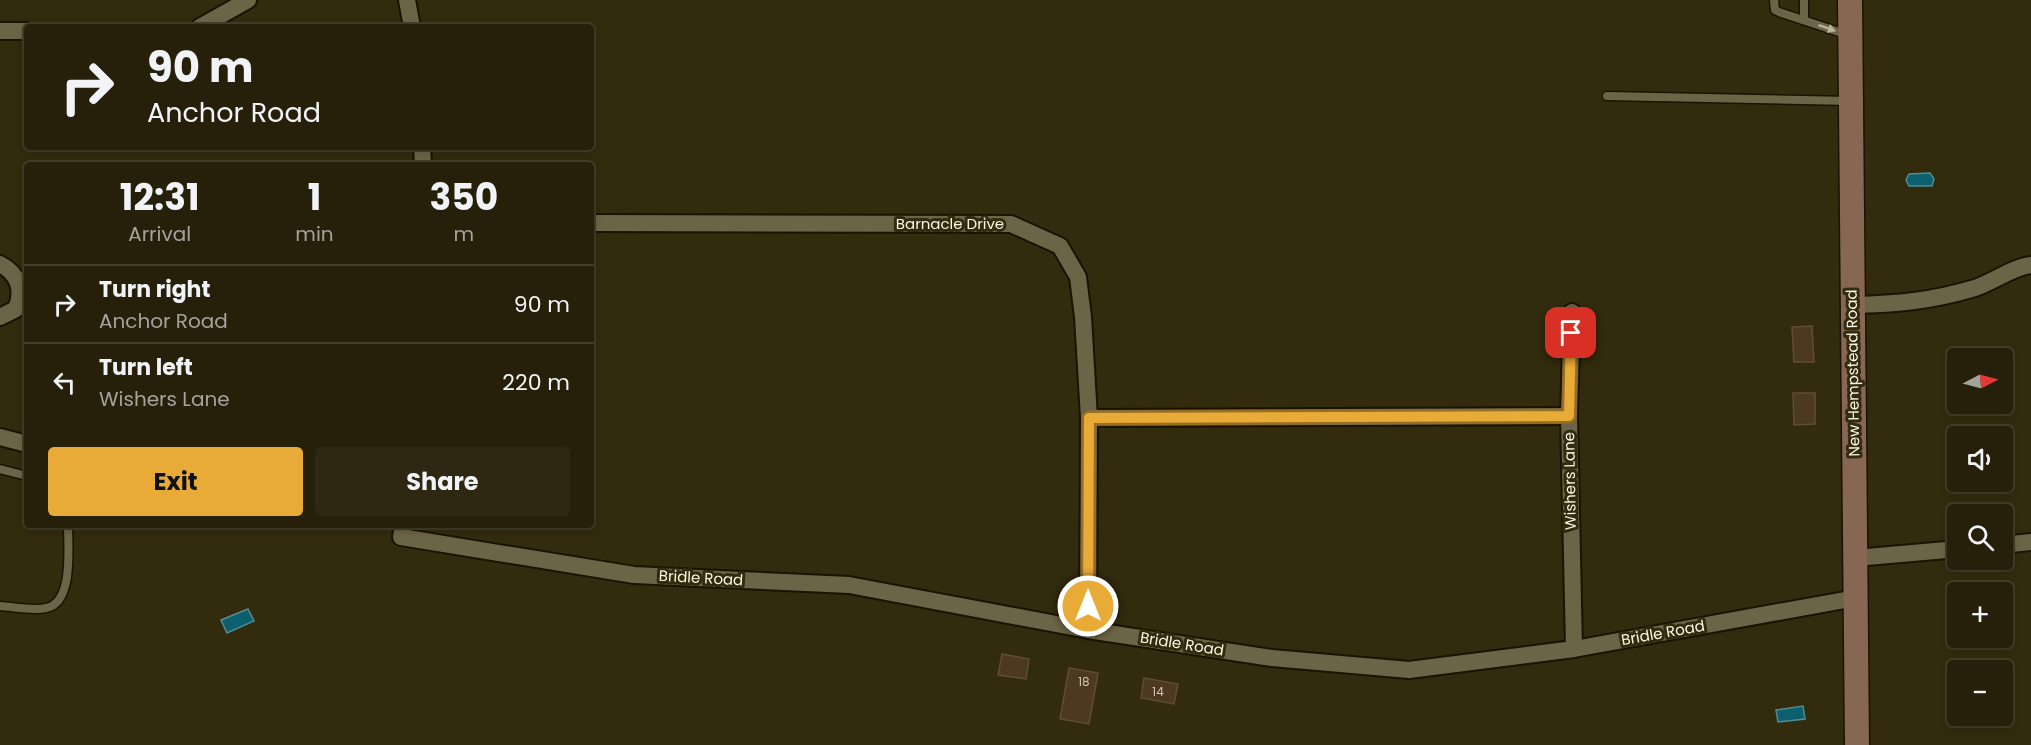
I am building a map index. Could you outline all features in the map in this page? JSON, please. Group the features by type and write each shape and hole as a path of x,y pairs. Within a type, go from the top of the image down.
{"street":[{"path":"205,24 248,0"},
{"path":"407,0 411,24"},
{"name":"New Hempstead Road","path":"1850,0 1857,745"},
{"path":"0,31 24,31"},
{"name":"Barnacle Drive","path":"594,223 1011,224 1060,246 1078,277 1083,317 1089,418 1088,630"},
{"path":"0,264 12,272 19,282 22,296 16,309 0,317"},
{"path":"1852,305 1914,303 1993,282 2031,266"},
{"name":"Wishers Lane","path":"1572,312 1569,416 1574,649"},
{"path":"1089,418 1569,416"},
{"path":"0,437 24,443"},
{"name":"Bridle Road","path":"402,531 634,575 849,585 1088,630 1272,658 1409,670 1574,649 1856,598"},
{"path":"2013,543 2031,542"},
{"path":"1855,558 1947,550"}],"lane":[{"path":"1774,0 1775,10 1779,12 1850,36"},
{"path":"1804,0 1804,20"},
{"path":"1607,96 1851,101"},
{"path":"0,469 24,475"},
{"path":"0,606 46,609 58,603 66,587 68,528"}],"water":[{"path":"1930,173 1934,179 1932,186 1909,186 1906,180 1909,174"},
{"path":"248,609 254,621 227,633 221,620"},
{"path":"1803,706 1805,719 1778,722 1776,710"}],"building":[{"path":"1812,326 1814,362 1794,362 1792,327"},
{"path":"1793,393 1815,393 1815,424 1794,425"},
{"path":"1002,654 1029,659 1026,679 998,675"},
{"path":"1069,668 1098,673 1089,724 1060,719"},
{"path":"1144,678 1178,684 1174,704 1141,698"}],"route":[{"path":"1088,606 1089,418 1569,416 1571,333"}]}
